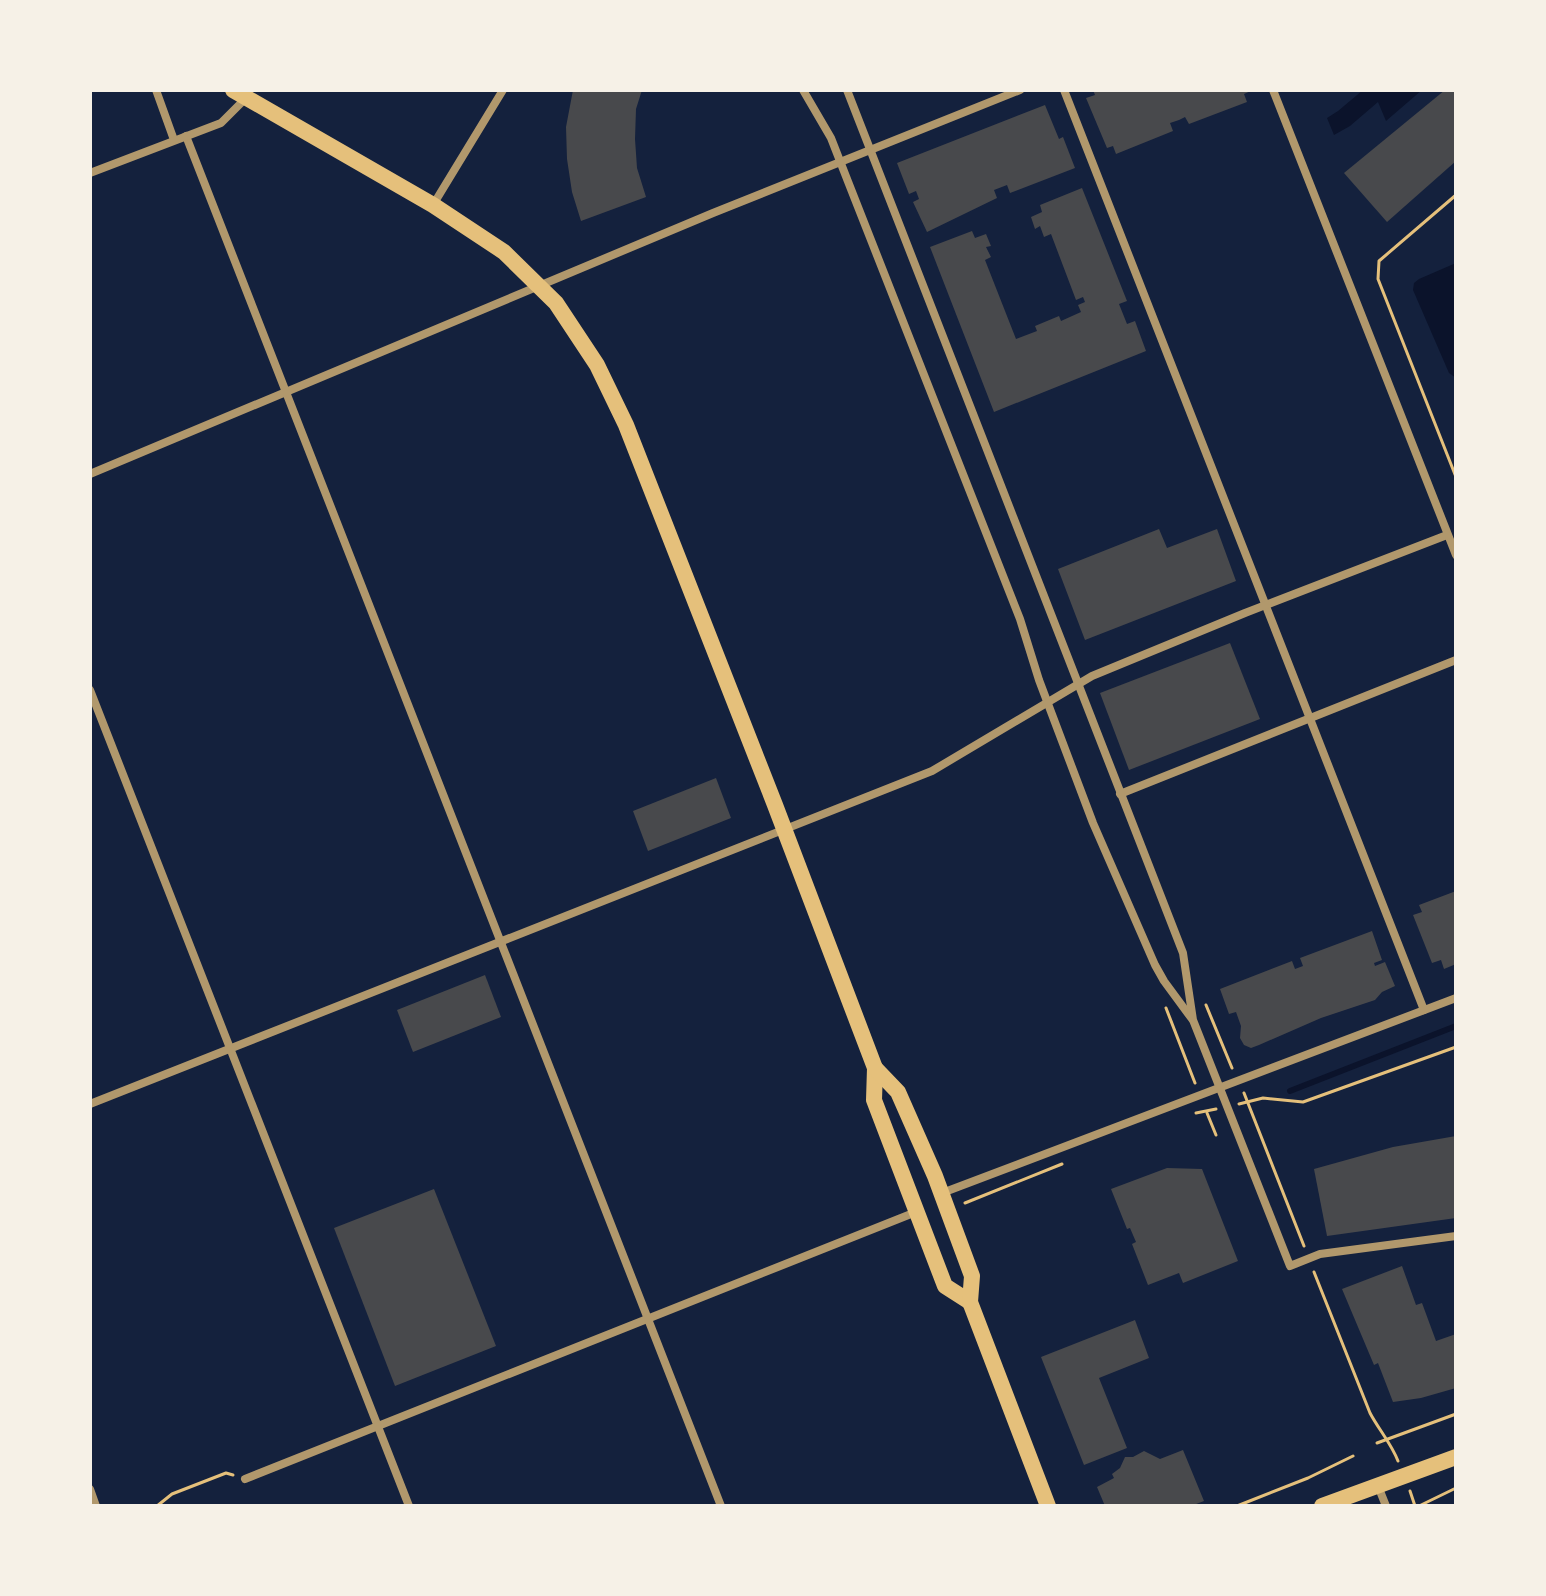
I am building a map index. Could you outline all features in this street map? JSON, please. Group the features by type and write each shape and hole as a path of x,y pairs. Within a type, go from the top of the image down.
{"main road":[{"path":"240,94 471,228 504,252 556,303 576,331 613,396 785,831 875,1068 874,1100 945,1286 970,1302"},
{"path":"875,1068 898,1092 941,1193 972,1276 970,1302 1048,1506"},
{"path":"1322,1506 1456,1457"}],"street":[{"path":"156,90 174,140"},
{"path":"433,205 503,90"},
{"path":"803,90 817,110 840,161 1020,619 1047,704 1093,823 1164,981 1193,1020"},
{"path":"847,90 1183,953 1193,1020 1290,1266 1323,1253 1456,1236"},
{"path":"90,474 871,148 1020,90"},
{"path":"1064,90 1424,1010"},
{"path":"1273,90 1456,555"},
{"path":"90,173 221,123 240,94"},
{"path":"186,136 721,1506"},
{"path":"90,1104 932,771 1092,676 1447,535"},
{"path":"1120,794 1456,660"},
{"path":"90,690 409,1506"},
{"path":"941,1193 1456,998"},
{"path":"245,1479 916,1212"},
{"path":"1377,1485 1386,1506"},
{"path":"90,1489 96,1506"}],"path":[{"path":"1456,195 1379,261 1378,279 1456,477"},
{"path":"1164,981 1164,1004 1189,1068"},
{"path":"1211,1018 1225,1054"},
{"path":"1248,1102 1263,1098 1303,1102 1456,1047"},
{"path":"1245,1095 1370,1413 1378,1430 1388,1438 1394,1449"},
{"path":"1206,1111 1216,1135"},
{"path":"970,1201 1074,1159"},
{"path":"1377,1443 1456,1414"},
{"path":"1237,1506 1353,1456"},
{"path":"157,1506 172,1494 226,1473 245,1479"},
{"path":"1410,1493 1417,1506 1456,1488"}],"water":[{"path":"1363,90 1422,90 1386,121 1378,102 1350,126 1334,135 1327,118"},
{"path":"1456,263 1456,378 1449,373 1413,290 1414,283 1419,279"}],"building":[{"path":"573,90 642,90 636,109 635,139 637,168 646,197 581,221 567,159 566,127"},
{"path":"1093,90 1253,90 1244,94 1247,102 1189,124 1185,117 1170,123 1173,131 1116,154 1113,146 1107,148 1086,98 1095,95"},
{"path":"1445,90 1456,91 1456,161 1387,222 1344,173"},
{"path":"1045,105 1059,139 1063,137 1075,168 1010,193 1007,185 994,190 997,198 927,232 913,202 919,199 916,191 909,194 897,163"},
{"path":"1082,188 1127,301 1119,304 1127,324 1135,321 1146,351 994,412 930,247 972,231 975,238 986,234 991,246 986,247 991,257 985,260 1016,339 1037,331 1035,326 1059,316 1061,321 1081,312 1078,305 1085,302 1083,297 1076,300 1051,234 1044,237 1040,226 1035,229 1031,217 1042,212 1040,205"},
{"path":"1159,529 1167,548 1217,529 1236,581 1085,640 1058,569"},
{"path":"1230,643 1260,719 1129,770 1100,693"},
{"path":"716,778 731,818 648,851 633,811"},
{"path":"1456,891 1456,964 1444,969 1441,960 1432,963 1413,915 1422,912 1419,905"},
{"path":"1372,931 1382,960 1374,963 1375,966 1385,962 1395,986 1382,992 1375,1000 1321,1018 1251,1048 1244,1045 1236,1012 1229,1014 1220,989 1292,961 1295,969 1303,966 1300,958"},
{"path":"485,975 501,1017 413,1052 397,1010"},
{"path":"1456,1136 1456,1218 1327,1236 1314,1169 1393,1147"},
{"path":"1167,1168 1202,1169 1238,1261 1183,1283 1179,1273 1148,1285 1132,1244 1136,1242 1130,1228 1127,1229 1111,1189"},
{"path":"434,1189 496,1346 395,1386 334,1228"},
{"path":"1402,1266 1416,1305 1422,1303 1436,1341 1456,1334 1456,1388 1393,1402 1342,1289"},
{"path":"1135,1320 1149,1358 1099,1378 1127,1448 1084,1465 1041,1357"},
{"path":"1183,1450 1204,1501 1191,1506 1105,1506 1097,1487 1114,1478 1112,1474 1120,1468 1125,1457 1133,1457 1144,1451 1160,1459"}],"waterway":[{"path":"1290,1091 1456,1026"}]}
